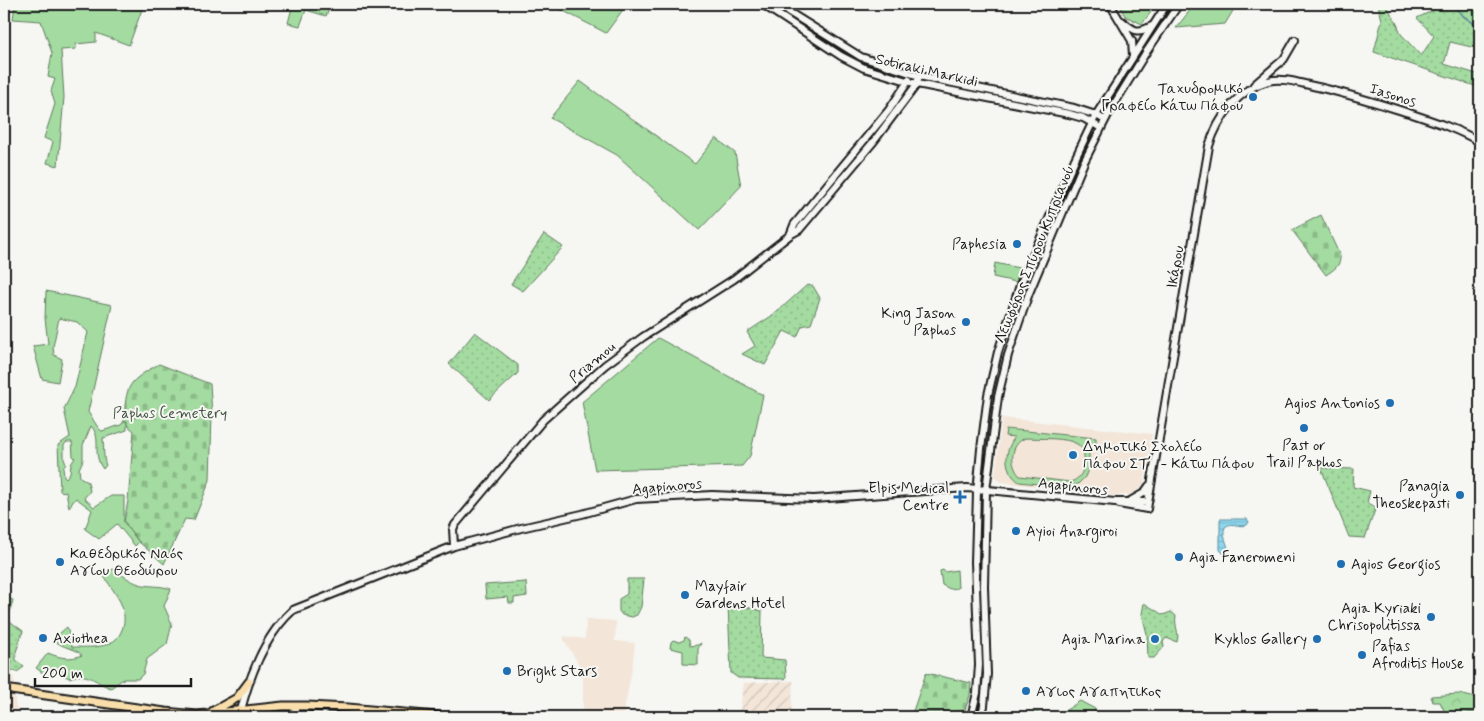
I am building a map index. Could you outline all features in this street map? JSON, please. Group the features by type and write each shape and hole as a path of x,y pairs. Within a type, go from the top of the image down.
{"main road":[{"path":"206,714 232,702 242,694 249,682"},
{"path":"4,689 171,712 206,714 297,706 348,708 448,717"}],"street":[{"name":"Sotiraki Markidi","path":"762,4 853,63 916,84 1069,114 1101,128"},
{"name":"Sotiraki Markidi","path":"776,4 860,58 919,76 1074,108 1105,120"},
{"path":"1110,4 1132,41 1133,56"},
{"name":"Λεωφόρος Σπύρου Κυπριανού","path":"971,717 976,693 978,665 975,562 981,449 988,395 1008,318 1049,217 1096,115 1167,4"},
{"name":"Λεωφόρος Σπύρου Κυπριανού","path":"981,717 987,674 984,587 986,490 998,397 1011,346 1029,293 1061,215 1101,128 1138,66 1179,4"},
{"path":"1119,18 1134,30 1144,30 1152,26"},
{"path":"1248,91 1284,59 1295,40"},
{"name":"Priamou","path":"790,235 794,225 896,100 911,74"},
{"name":"Priamou","path":"454,546 453,529 455,525 543,420 606,365 644,337 734,279 790,235 800,230 874,141 916,84 919,76"},
{"path":"892,77 898,85 896,100"},
{"name":"Ικάρου","path":"1147,506 1209,146 1219,122 1232,104 1248,91 1263,82 1272,80 1295,82"},
{"name":"Iasonos","path":"1295,82 1349,94 1437,122 1480,142"},
{"path":"1129,502 1144,493 1150,483"},
{"name":"Agapinoros","path":"241,710 249,682 275,630 293,610 454,546 636,499 712,494 814,499 951,488 1147,506"},
{"name":"Agapinoros","path":"1115,502 1129,502 1147,506"},
{"path":"297,706 298,717"}],"shaded area":[{"name":"Δημοτικό Σχολείο Πάφου ΣΤ΄ - Κάτω Πάφου","path":"1002,418 1152,434 1144,485 1132,494 1117,496 1001,482 995,476"},
{"path":"586,619 616,621 615,641 635,643 623,716 583,716 583,679 578,663 564,640 564,636 585,639"},
{"path":"4,670 12,672 15,685 15,703 20,716 4,713"},
{"path":"793,681 791,717 739,717 744,683"}],"green space":[{"path":"15,4 144,4 129,45 96,33 96,42 76,44 76,49 61,50 64,97 58,166 47,163 53,142 44,138 55,104 51,91 55,79 48,77 52,53 41,21 13,19"},
{"path":"293,4 331,4 326,16 306,10 300,26 288,23"},
{"path":"550,4 627,4 606,33"},
{"path":"1119,4 1157,4 1142,24 1125,16"},
{"path":"1195,4 1237,4 1225,24 1176,28"},
{"path":"1378,4 1385,4 1396,21 1401,34 1421,56 1434,36 1417,18 1447,4 1480,4 1480,49 1450,42 1444,64 1480,75 1480,85 1478,87 1374,52 1382,20"},
{"path":"580,81 695,164 716,138 735,153 741,186 699,230 617,155 550,118"},
{"path":"1321,215 1340,256 1338,265 1326,275 1292,230"},
{"path":"544,234 563,247 523,291 511,284"},
{"path":"995,263 1019,268 1016,282 993,277"},
{"path":"807,285 813,286 820,298 811,324 802,326 797,337 784,331 765,365 742,354 755,346 747,332 776,313"},
{"path":"46,291 112,305 88,412 102,431 121,425 124,421 127,421 127,430 103,438 106,465 103,469 98,457 96,436 91,426 83,445 83,460 79,469 80,477 88,482 90,491 84,498 94,507 111,496 124,496 124,522 139,542 135,546 117,524 99,539 85,529 92,510 76,498 69,507 66,492 60,491 58,445 70,437 64,409 75,387 88,332 77,322 59,318 53,347 54,355 62,359 58,382 42,379 33,346 48,344 45,318","holes":["67,442 72,442 73,456 75,458 71,464 70,473 66,478 63,468 66,464 64,445"]},
{"path":"475,332 518,365 518,373 489,400 449,364"},
{"path":"658,338 763,395 750,456 742,466 595,470 582,402"},
{"name":"Paphos Cemetery","path":"159,364 210,384 212,415 210,480 194,520 185,519 164,564 139,542 124,522 128,501 134,431 127,425 127,421 124,421 126,399 134,380"},
{"path":"1006,429 1096,438 1096,444 1085,443 1089,452 1089,467 1085,477 1078,484 1066,487 1019,482 1010,472 1007,460 1011,442 1015,437 1005,436","holes":["1026,438 1066,440 1079,446 1083,451 1084,459 1083,471 1080,476 1070,482 1020,476 1014,466 1013,455 1017,444"]},
{"path":"1321,468 1354,469 1353,487 1370,491 1367,503 1376,507 1365,538 1349,537"},
{"path":"115,569 126,578 139,584 171,589 164,606 172,624 167,644 147,659 143,674 138,679 123,679 111,688 91,678 82,676 69,678 52,672 47,676 36,668 48,653 65,658 82,655 53,639 67,627 72,647 106,645 117,638 121,632 124,619 122,606 101,572"},
{"path":"943,570 945,572 957,570 958,588 950,589 942,585 940,571"},
{"path":"627,579 644,579 641,607 637,615 632,617 622,615 619,611 619,599 627,594"},
{"path":"526,582 527,596 514,598 514,603 509,603 508,597 486,599 485,585"},
{"path":"4,597 13,600 8,620 23,631 16,652 16,660 24,667 17,672 4,668"},
{"path":"730,603 762,611 761,658 785,660 785,679 738,678 731,673 728,606"},
{"path":"1144,603 1163,615 1171,612 1176,616 1177,642 1166,638 1163,642 1164,647 1154,658 1148,658 1147,634 1142,614"},
{"path":"685,637 689,640 690,646 701,643 698,649 698,665 683,664 683,651 670,648 673,640 679,642 684,640"},
{"path":"926,673 971,683 970,695 965,710 912,714"},
{"path":"1459,694 1480,699 1480,713 1447,717 1440,702 1433,702 1431,696"},
{"path":"1080,701 1095,709 1094,717 1033,717 1035,712 1059,713"}],"water":[{"path":"1220,519 1247,519 1249,522 1244,526 1228,525 1225,527 1224,534 1228,552 1224,554 1220,550"}],"waterway":[{"path":"1453,4 1462,15 1480,28"}],"place":[{"name":"Ταχυδρομικό Γραφείο Κάτω Πάφου","path":"1253,97"},
{"name":"Paphesia","path":"1017,244"},
{"name":"King Jason Paphos","path":"966,322"},
{"name":"Agios Antonios","path":"1390,403"},
{"name":"Past or Trail Paphos","path":"1304,428"},
{"name":"Δημοτικό Σχολείο Πάφου ΣΤ΄ - Κάτω Πάφου","path":"1073,455"},
{"name":"Panagia Theoskepasti","path":"1460,495"},
{"name":"Elpis Medical Centre","path":"960,497"},
{"name":"Ayioi Anargiroi","path":"1016,531"},
{"name":"Agia Faneromeni","path":"1179,557"},
{"name":"Καθεδρικός Ναός Αγίου Θεοδώρου","path":"60,562"},
{"name":"Agios Georgios","path":"1341,564"},
{"name":"Mayfair Gardens Hotel","path":"685,595"},
{"name":"Agia Kyriaki Chrisopolitissa","path":"1431,617"},
{"name":"Axiothea","path":"43,638"},
{"name":"Agia Marina","path":"1155,639"},
{"name":"Kyklos Gallery","path":"1317,639"},
{"name":"Pafias Afroditis House","path":"1362,655"},
{"name":"Bright Stars","path":"507,671"},
{"name":"Αγιος Αγαπητικος","path":"1026,691"}]}
